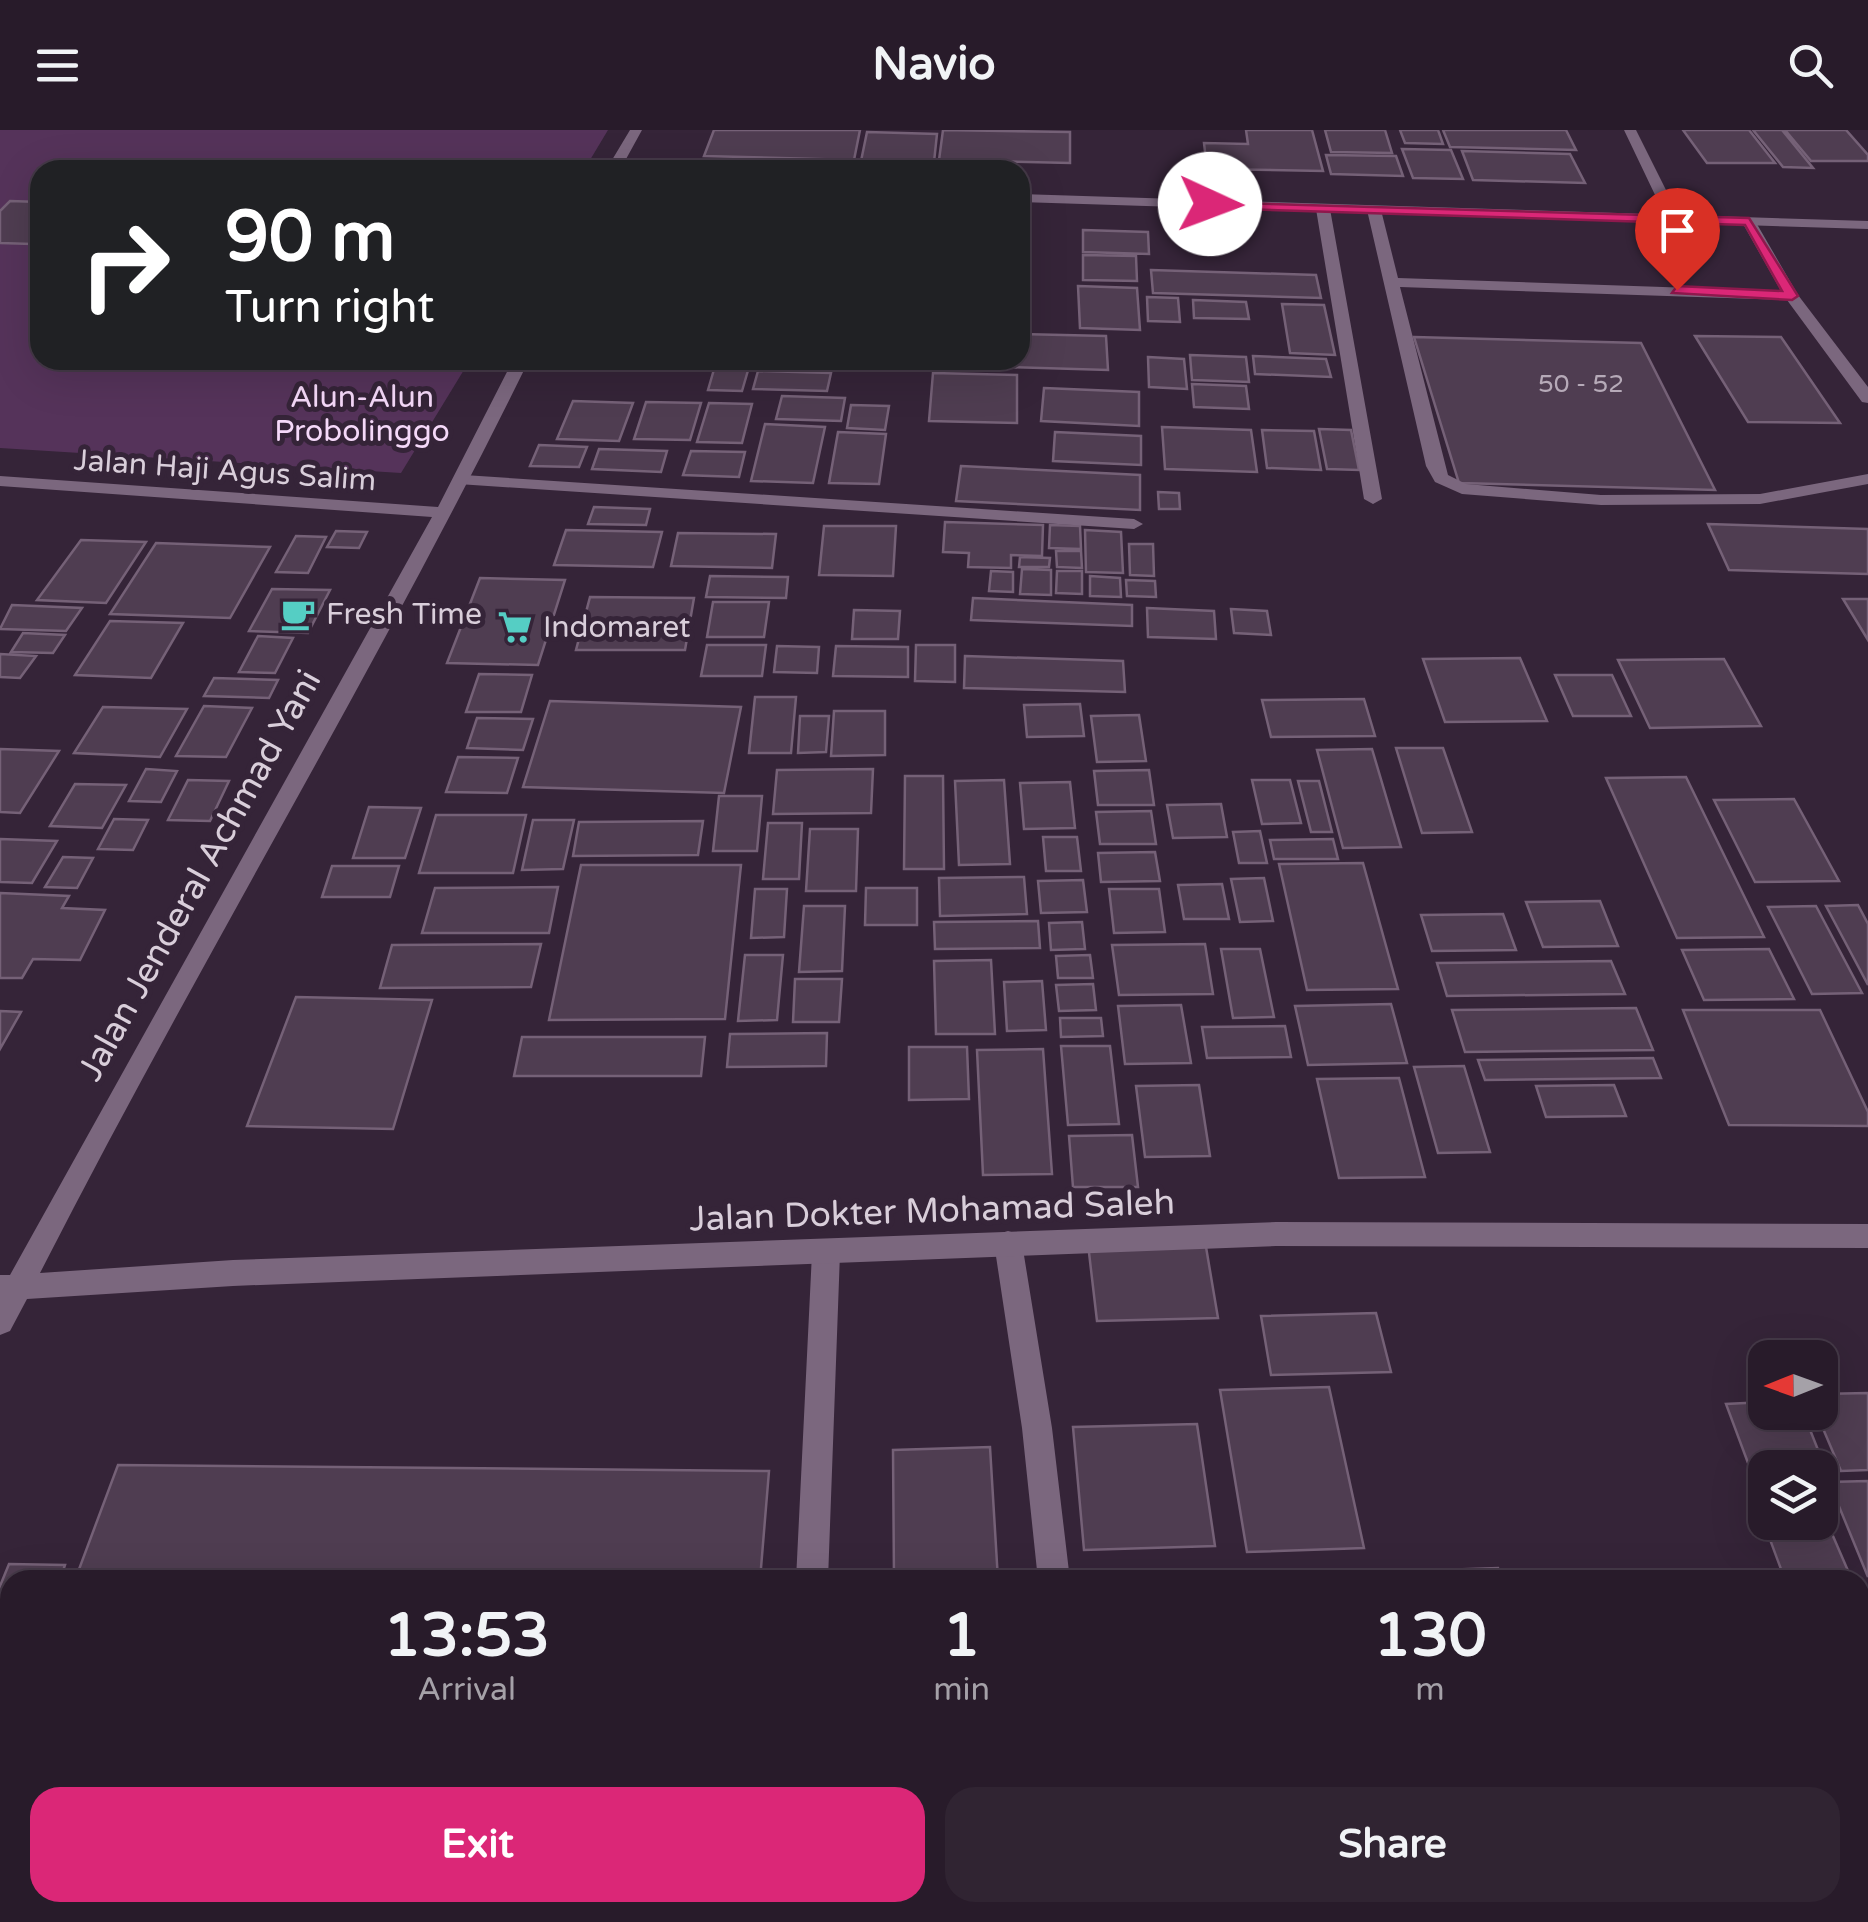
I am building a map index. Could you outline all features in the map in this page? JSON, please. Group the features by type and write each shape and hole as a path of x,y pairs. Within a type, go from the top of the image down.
{"main road":[{"path":"619,160 636,130"},
{"path":"1630,130 1674,220"},
{"path":"1030,198 1868,225"},
{"path":"1323,208 1373,499"},
{"path":"1374,210 1435,466 1450,485 1601,500 1760,499 1868,480"},
{"path":"1749,222 1792,296 1868,398"},
{"path":"1390,282 1792,296"},
{"name":"Jalan Jenderal Achmad Yani","path":"0,1322 9,1287 446,513 516,370"},
{"path":"464,480 1134,524"},
{"name":"Jalan Haji Agus Salim","path":"0,481 446,513"},
{"name":"Jalan Dokter Mohamad Saleh","path":"9,1287 233,1274 1276,1234 1868,1236"},
{"path":"1008,1243 1037,1428 1053,1570"},
{"path":"812,1570 826,1253"}],"green space":[{"name":"Alun-Alun Probolinggo","path":"0,130 608,130 590,160 30,160 30,370 464,370 401,473 0,448"}],"building":[{"path":"714,130 860,130 854,160 704,156"},
{"path":"943,130 1070,132 1070,163 939,160"},
{"path":"1246,130 1312,130 1323,171 1207,169 1204,143 1248,144"},
{"path":"1325,130 1385,130 1392,153 1331,152"},
{"path":"1400,130 1438,130 1443,144 1405,143"},
{"path":"1443,130 1566,130 1576,150 1450,147"},
{"path":"1683,130 1749,130 1775,163 1707,163"},
{"path":"1753,130 1782,130 1813,168 1783,167"},
{"path":"1785,130 1846,130 1868,155 1868,161 1811,161"},
{"path":"867,132 937,134 934,160 861,160"},
{"path":"1402,149 1451,150 1463,179 1413,178"},
{"path":"1462,151 1570,154 1585,183 1473,180"},
{"path":"1326,155 1396,156 1403,176 1331,174"},
{"path":"10,201 30,202 30,244 0,243 0,211"},
{"path":"1083,230 1148,232 1149,254 1083,252"},
{"path":"1083,255 1136,256 1137,281 1083,280"},
{"path":"1151,270 1316,275 1321,298 1153,293"},
{"path":"1078,286 1137,288 1140,330 1080,328"},
{"path":"1147,297 1178,298 1180,322 1148,321"},
{"path":"1193,300 1246,302 1249,319 1194,318"},
{"path":"1282,304 1324,305 1335,355 1290,353"},
{"path":"1030,334 1106,336 1108,370 1030,368"},
{"path":"1695,336 1781,337 1840,423 1748,422"},
{"path":"1414,337 1641,343 1715,490 1459,483"},
{"path":"1190,355 1246,357 1249,382 1192,380"},
{"path":"1253,356 1326,359 1331,377 1255,374"},
{"path":"1148,357 1184,359 1187,389 1149,387"},
{"path":"714,370 748,370 742,391 708,390"},
{"path":"758,371 831,373 827,391 753,389"},
{"path":"933,373 1017,375 1017,423 929,421"},
{"path":"1192,384 1246,386 1249,409 1194,407"},
{"path":"1044,388 1139,392 1139,426 1041,421"},
{"path":"782,396 845,398 841,421 776,419"},
{"path":"573,401 633,403 619,441 557,439"},
{"path":"646,402 701,403 690,440 634,439"},
{"path":"709,403 752,404 742,443 697,442"},
{"path":"851,405 889,406 885,430 847,428"},
{"path":"765,424 825,427 813,483 751,481"},
{"path":"1162,427 1251,430 1257,472 1165,469"},
{"path":"1319,429 1351,430 1359,470 1327,469"},
{"path":"1262,430 1314,431 1321,470 1267,468"},
{"path":"838,432 886,434 879,484 829,483"},
{"path":"1055,432 1141,436 1141,465 1053,461"},
{"path":"539,445 587,447 579,467 530,466"},
{"path":"599,449 667,451 661,472 592,469"},
{"path":"691,451 745,452 739,477 683,475"},
{"path":"961,466 1140,475 1140,510 956,501"},
{"path":"1158,492 1179,493 1180,509 1159,509"},
{"path":"594,507 650,509 646,525 588,524"},
{"path":"945,522 1043,525 1042,556 1011,555 1011,568 968,567 969,553 943,552"},
{"path":"1708,524 1868,529 1868,574 1729,570"},
{"path":"1050,525 1080,526 1081,549 1049,548"},
{"path":"824,526 896,526 893,576 819,575"},
{"path":"566,530 662,532 653,567 554,565"},
{"path":"1085,530 1121,532 1123,573 1086,572"},
{"path":"336,531 367,532 359,548 327,547"},
{"path":"678,533 776,534 772,568 671,566"},
{"path":"296,536 326,537 308,573 276,572"},
{"path":"81,540 146,542 106,603 37,600"},
{"path":"156,543 270,547 230,618 110,614"},
{"path":"1129,544 1153,544 1154,576 1130,575"},
{"path":"1056,551 1081,551 1082,568 1057,567"},
{"path":"1020,557 1050,558 1049,567 1019,567"},
{"path":"1022,569 1051,570 1051,595 1020,594"},
{"path":"991,571 1013,572 1013,592 989,591"},
{"path":"1057,571 1082,571 1082,594 1056,593"},
{"path":"710,576 788,577 786,598 706,597"},
{"path":"1090,576 1120,578 1121,597 1090,596"},
{"path":"480,578 565,580 538,665 447,663"},
{"path":"1126,580 1155,581 1156,597 1127,596"},
{"path":"272,589 330,590 308,633 249,631"},
{"path":"590,597 694,598 685,650 576,650"},
{"path":"973,598 1132,605 1132,626 971,620"},
{"path":"1843,599 1868,599 1868,640"},
{"path":"713,602 769,602 764,637 707,637"},
{"path":"12,605 82,608 66,631 0,629"},
{"path":"1147,608 1214,611 1216,639 1148,637"},
{"path":"1231,609 1267,611 1271,635 1234,633"},
{"path":"854,610 900,611 898,639 852,639"},
{"path":"110,621 183,623 151,678 75,675"},
{"path":"23,633 65,635 53,653 11,652"},
{"path":"258,636 293,638 275,673 239,672"},
{"path":"707,645 766,645 762,676 701,676"},
{"path":"916,645 955,645 955,682 915,681"},
{"path":"777,646 819,647 817,673 774,672"},
{"path":"836,646 908,647 908,677 833,676"},
{"path":"0,654 36,656 20,678 0,677"},
{"path":"965,656 1123,661 1125,692 964,688"},
{"path":"1520,658 1547,721 1445,722 1423,659"},
{"path":"1724,659 1761,726 1650,728 1618,660"},
{"path":"479,674 532,675 521,712 466,712"},
{"path":"1555,675 1612,675 1631,716 1573,716"},
{"path":"214,678 278,680 269,698 204,696"},
{"path":"755,697 796,697 791,753 749,753"},
{"path":"1364,699 1375,736 1271,737 1262,700"},
{"path":"550,701 741,707 724,793 523,787"},
{"path":"1080,704 1084,736 1027,737 1024,705"},
{"path":"204,706 252,708 226,757 176,756"},
{"path":"103,707 187,709 160,757 74,753"},
{"path":"834,711 885,711 885,755 831,756"},
{"path":"1139,715 1146,761 1097,762 1091,716"},
{"path":"800,716 829,716 826,752 798,753"},
{"path":"477,718 533,719 523,750 467,748"},
{"path":"1396,748 1443,748 1472,832 1422,833"},
{"path":"0,749 59,751 20,813 0,812"},
{"path":"1372,749 1401,847 1343,848 1317,750"},
{"path":"458,757 518,758 507,793 446,792"},
{"path":"146,769 177,771 161,802 129,801"},
{"path":"873,769 871,813 773,814 777,770"},
{"path":"1149,770 1154,805 1098,805 1094,771"},
{"path":"905,776 943,776 944,869 904,869"},
{"path":"1686,777 1764,937 1677,938 1606,778"},
{"path":"188,780 229,781 210,821 168,820"},
{"path":"1004,780 1010,864 959,865 955,781"},
{"path":"1252,780 1290,780 1301,823 1262,824"},
{"path":"1298,781 1319,781 1332,832 1311,832"},
{"path":"1070,782 1075,828 1024,829 1020,783"},
{"path":"75,784 126,785 102,828 50,826"},
{"path":"719,796 762,796 757,851 713,851"},
{"path":"1794,799 1839,881 1755,882 1714,800"},
{"path":"1221,804 1227,837 1173,838 1167,805"},
{"path":"369,807 421,808 405,858 353,858"},
{"path":"1151,811 1156,844 1100,844 1096,812"},
{"path":"436,815 526,815 513,873 419,873"},
{"path":"114,819 148,820 133,850 98,849"},
{"path":"533,820 574,820 563,869 522,870"},
{"path":"703,821 698,855 573,856 579,822"},
{"path":"768,823 802,823 799,879 763,879"},
{"path":"810,829 858,829 856,891 806,891"},
{"path":"1260,831 1267,863 1239,863 1233,832"},
{"path":"1043,837 1077,837 1081,871 1046,871"},
{"path":"0,839 57,841 32,883 0,882"},
{"path":"1333,839 1338,859 1274,859 1270,840"},
{"path":"1155,852 1160,881 1101,882 1098,853"},
{"path":"63,857 93,858 77,888 45,887"},
{"path":"1363,863 1398,989 1307,990 1279,864"},
{"path":"581,865 741,865 725,1019 549,1020"},
{"path":"332,866 399,866 390,897 322,897"},
{"path":"1024,877 1027,914 940,916 939,878"},
{"path":"1264,878 1273,921 1240,922 1231,879"},
{"path":"1083,880 1087,912 1041,913 1038,881"},
{"path":"1222,884 1229,919 1184,919 1178,885"},
{"path":"558,887 549,933 422,933 435,888"},
{"path":"866,888 917,888 917,925 865,925"},
{"path":"755,889 787,889 784,937 751,938"},
{"path":"1109,889 1159,889 1165,932 1114,933"},
{"path":"0,893 69,896 62,908 105,910 80,960 33,959 22,978 0,978"},
{"path":"1600,901 1618,946 1543,947 1526,902"},
{"path":"1858,905 1868,924 1868,985 1826,906"},
{"path":"804,906 845,906 842,971 799,972"},
{"path":"1816,906 1862,993 1812,994 1768,907"},
{"path":"1503,914 1516,950 1432,951 1421,915"},
{"path":"1038,921 1040,948 935,949 934,922"},
{"path":"1082,922 1085,949 1051,950 1049,923"},
{"path":"541,944 531,987 380,988 392,945"},
{"path":"1205,944 1213,994 1119,995 1112,945"},
{"path":"1221,949 1260,949 1274,1017 1233,1018"},
{"path":"1769,949 1794,999 1704,1000 1682,950"},
{"path":"745,955 783,955 777,1020 738,1021"},
{"path":"1090,955 1093,978 1058,978 1056,956"},
{"path":"991,960 995,1034 936,1034 934,961"},
{"path":"1611,961 1625,994 1447,996 1437,963"},
{"path":"795,979 842,979 839,1022 793,1022"},
{"path":"1042,981 1046,1030 1007,1031 1004,982"},
{"path":"1093,984 1096,1010 1059,1011 1056,985"},
{"path":"296,997 432,1000 393,1129 247,1126"},
{"path":"1391,1004 1407,1063 1308,1065 1295,1006"},
{"path":"1181,1005 1191,1063 1125,1064 1118,1006"},
{"path":"1636,1008 1653,1050 1465,1052 1452,1010"},
{"path":"1683,1010 1820,1010 1868,1112 1868,1126 1729,1125"},
{"path":"0,1011 21,1012 0,1049"},
{"path":"1060,1018 1101,1018 1103,1036 1061,1037"},
{"path":"1285,1026 1291,1057 1207,1058 1202,1027"},
{"path":"827,1033 826,1066 727,1067 730,1034"},
{"path":"522,1037 705,1037 701,1076 514,1076"},
{"path":"1061,1046 1110,1046 1119,1124 1068,1125"},
{"path":"909,1047 967,1047 969,1099 909,1100"},
{"path":"1043,1049 1052,1174 983,1175 977,1050"},
{"path":"1653,1058 1661,1078 1485,1080 1478,1060"},
{"path":"1464,1066 1490,1152 1438,1153 1414,1067"},
{"path":"1399,1078 1425,1177 1339,1178 1317,1079"},
{"path":"1199,1085 1210,1156 1145,1157 1136,1086"},
{"path":"1614,1085 1626,1116 1546,1117 1536,1086"},
{"path":"1132,1135 1138,1187 1073,1187 1069,1136"},
{"path":"1205,1241 1218,1318 1097,1321 1088,1244"},
{"path":"1376,1313 1391,1372 1271,1375 1261,1316"},
{"path":"1329,1387 1364,1548 1247,1552 1220,1390"},
{"path":"1868,1393 1868,1470 1841,1471 1838,1450 1832,1450 1824,1430 1838,1430 1838,1394"},
{"path":"1748,1403 1748,1430 1810,1430 1818,1450 1748,1450 1748,1463 1726,1404"},
{"path":"1197,1424 1215,1546 1084,1550 1073,1427"},
{"path":"990,1447 997,1570 894,1570 893,1450"},
{"path":"118,1465 769,1471 761,1570 79,1570"},
{"path":"1868,1481 1865,1570 1838,1504 1838,1482"},
{"path":"1770,1540 1835,1540 1848,1570 1781,1570"},
{"path":"9,1564 65,1565 63,1570 7,1570"}],"place":[{"name":"Fresh Time","path":"298,614"},
{"name":"Indomaret","path":"515,627"}],"route":[{"path":"1210,204 1749,222 1792,296 1677,290"}]}
